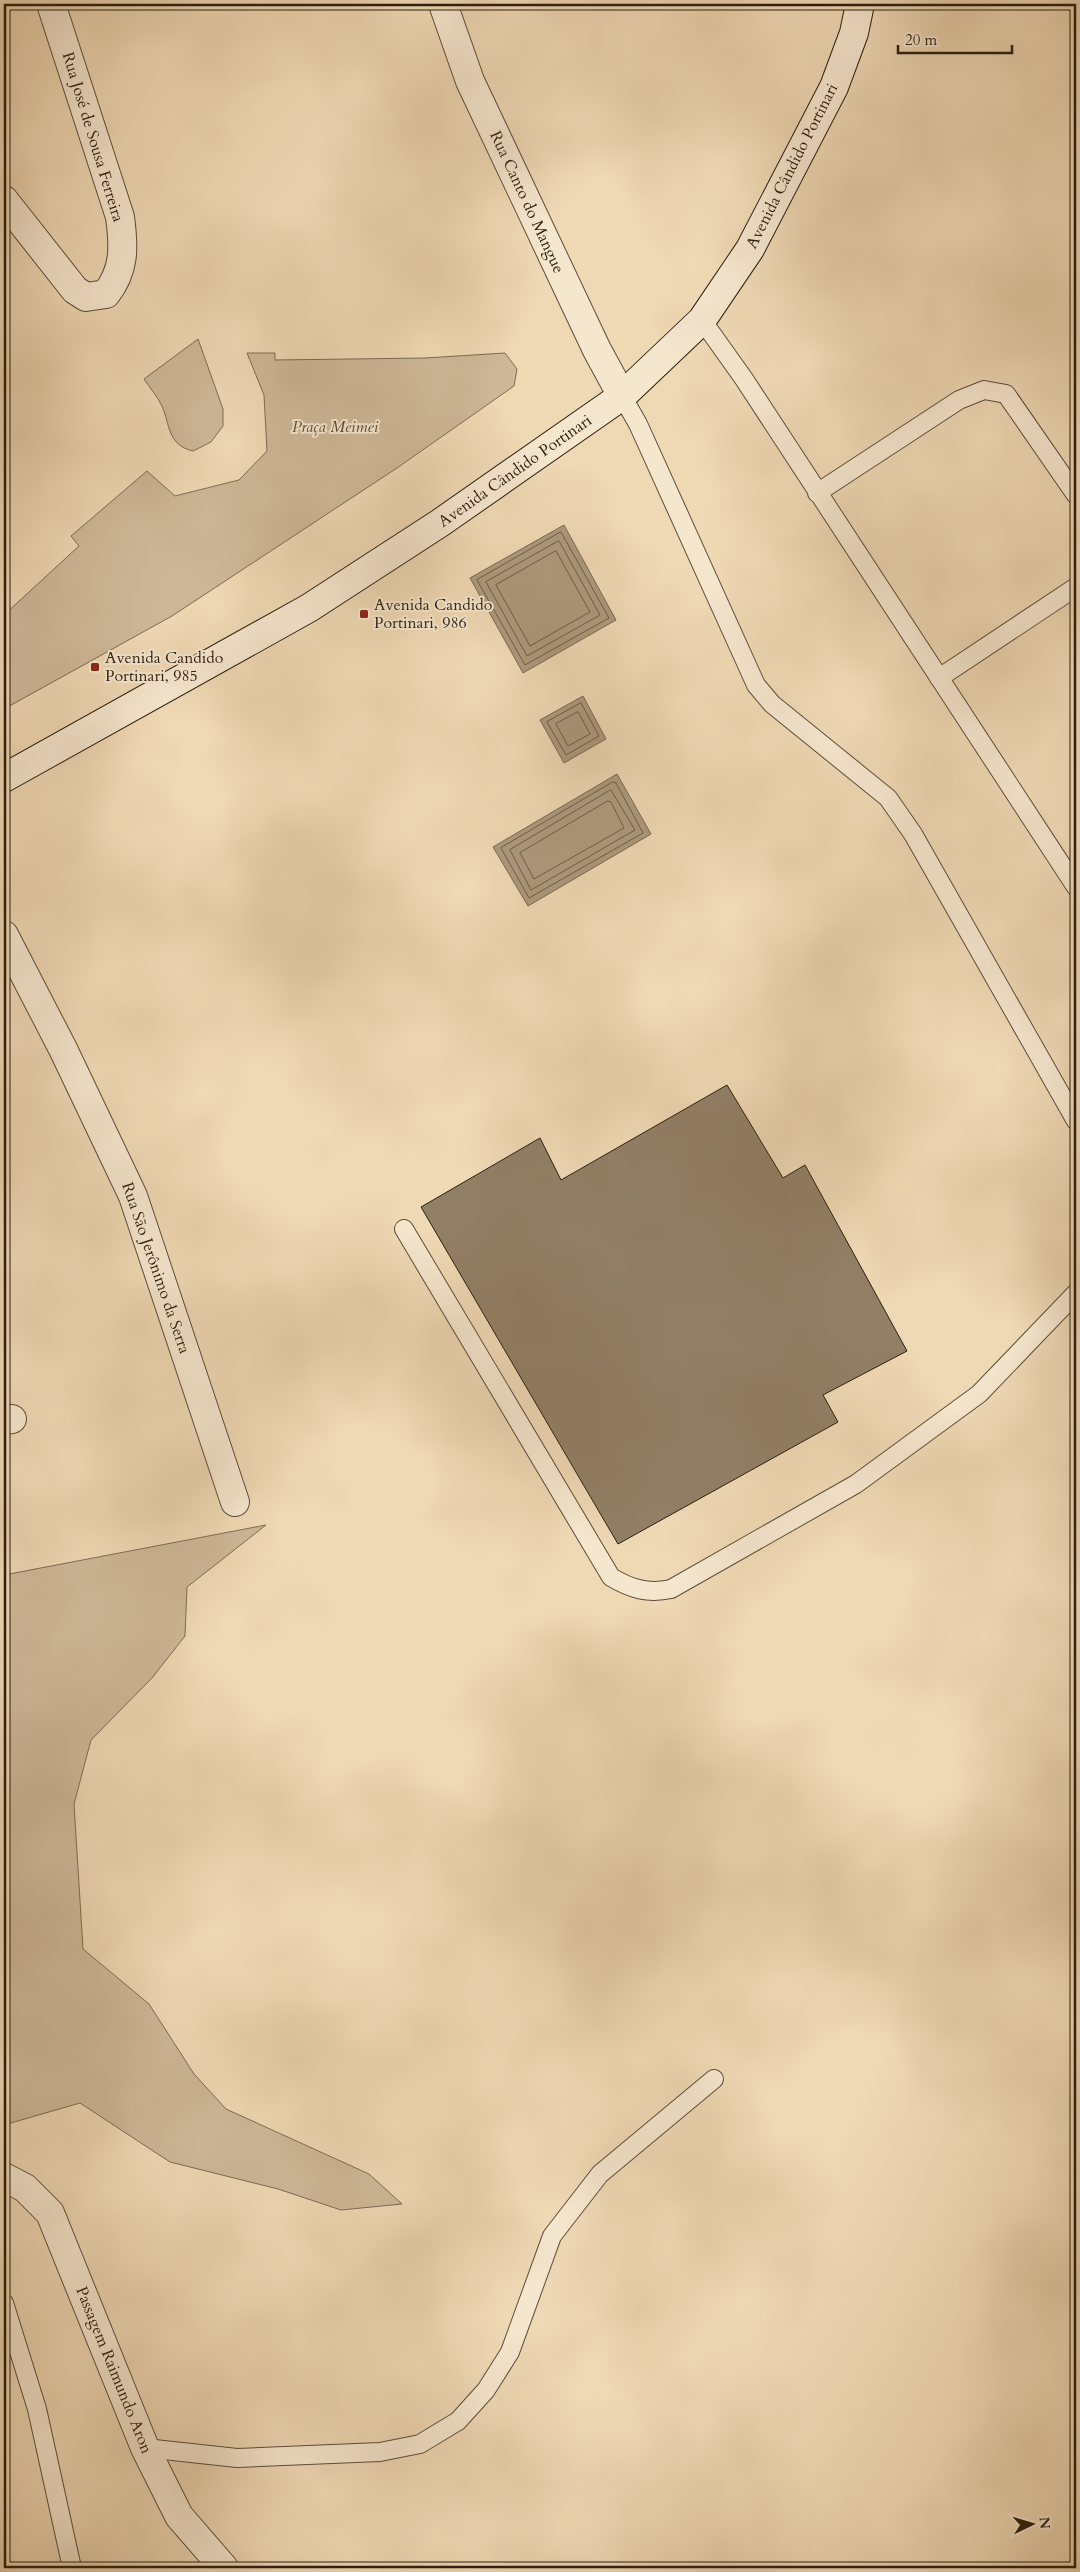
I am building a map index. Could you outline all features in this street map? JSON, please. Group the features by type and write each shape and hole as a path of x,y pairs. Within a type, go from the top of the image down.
{"street":[{"name":"Rua José de Sousa Ferreira","path":"4,200 76,290 86,297 106,294 115,282 122,266 124,247 120,217 51,4"},
{"name":"Rua Canto do Mangue","path":"443,4 470,81 597,350 622,396"},
{"name":"Avenida Cândido Portinari","path":"4,778 309,608 440,523 622,396 702,320 750,249 796,164 834,87 854,33 860,4"},
{"name":"Rua São Jerônimo da Serra","path":"4,934 63,1049 133,1196 235,1502"},
{"name":"Passagem Raimundo Aron","path":"4,2177 25,2188 50,2212 145,2448 179,2516 224,2568"}],"lane":[{"path":"702,320 744,379 1076,887"},
{"path":"817,492 959,400 984,390 1006,394 1076,495"},
{"path":"622,396 638,424 756,685 772,704 888,798 913,834 1076,1121"},
{"path":"939,678 1076,587"},
{"path":"404,1229 612,1577 628,1587 647,1591 671,1589 856,1484 979,1394 1076,1293"},
{"path":"145,2448 237,2458 380,2452 420,2444 458,2421 486,2390 510,2352 552,2236 600,2174 714,2078"},
{"path":"4,2303 37,2409 72,2568"}],"green space":[{"path":"198,339 223,409 223,426 211,442 193,451 178,444 174,439 162,406 144,379"},
{"name":"Praça Meimei","path":"247,353 275,353 275,360 425,358 505,353 517,369 514,386 397,468 172,616 4,709 4,615 79,546 71,536 147,471 175,496 239,480 267,451 264,395"},
{"path":"266,1525 187,1587 185,1636 152,1678 91,1740 74,1804 83,1949 149,2004 194,2074 226,2109 369,2174 402,2204 341,2210 278,2189 170,2162 80,2103 4,2125 4,1575"}],"water":[{"path":"564,525 616,620 523,673 470,578"},
{"path":"583,696 606,739 564,763 540,720"},
{"path":"617,774 651,834 528,906 493,847"}],"building":[{"path":"727,1085 783,1178 805,1165 907,1351 823,1395 838,1422 618,1544 421,1207 540,1138 561,1180"}],"place":[{"name":"Avenida Candido Portinari, 986","path":"364,614"},
{"name":"Avenida Candido Portinari, 985","path":"95,667"}]}
